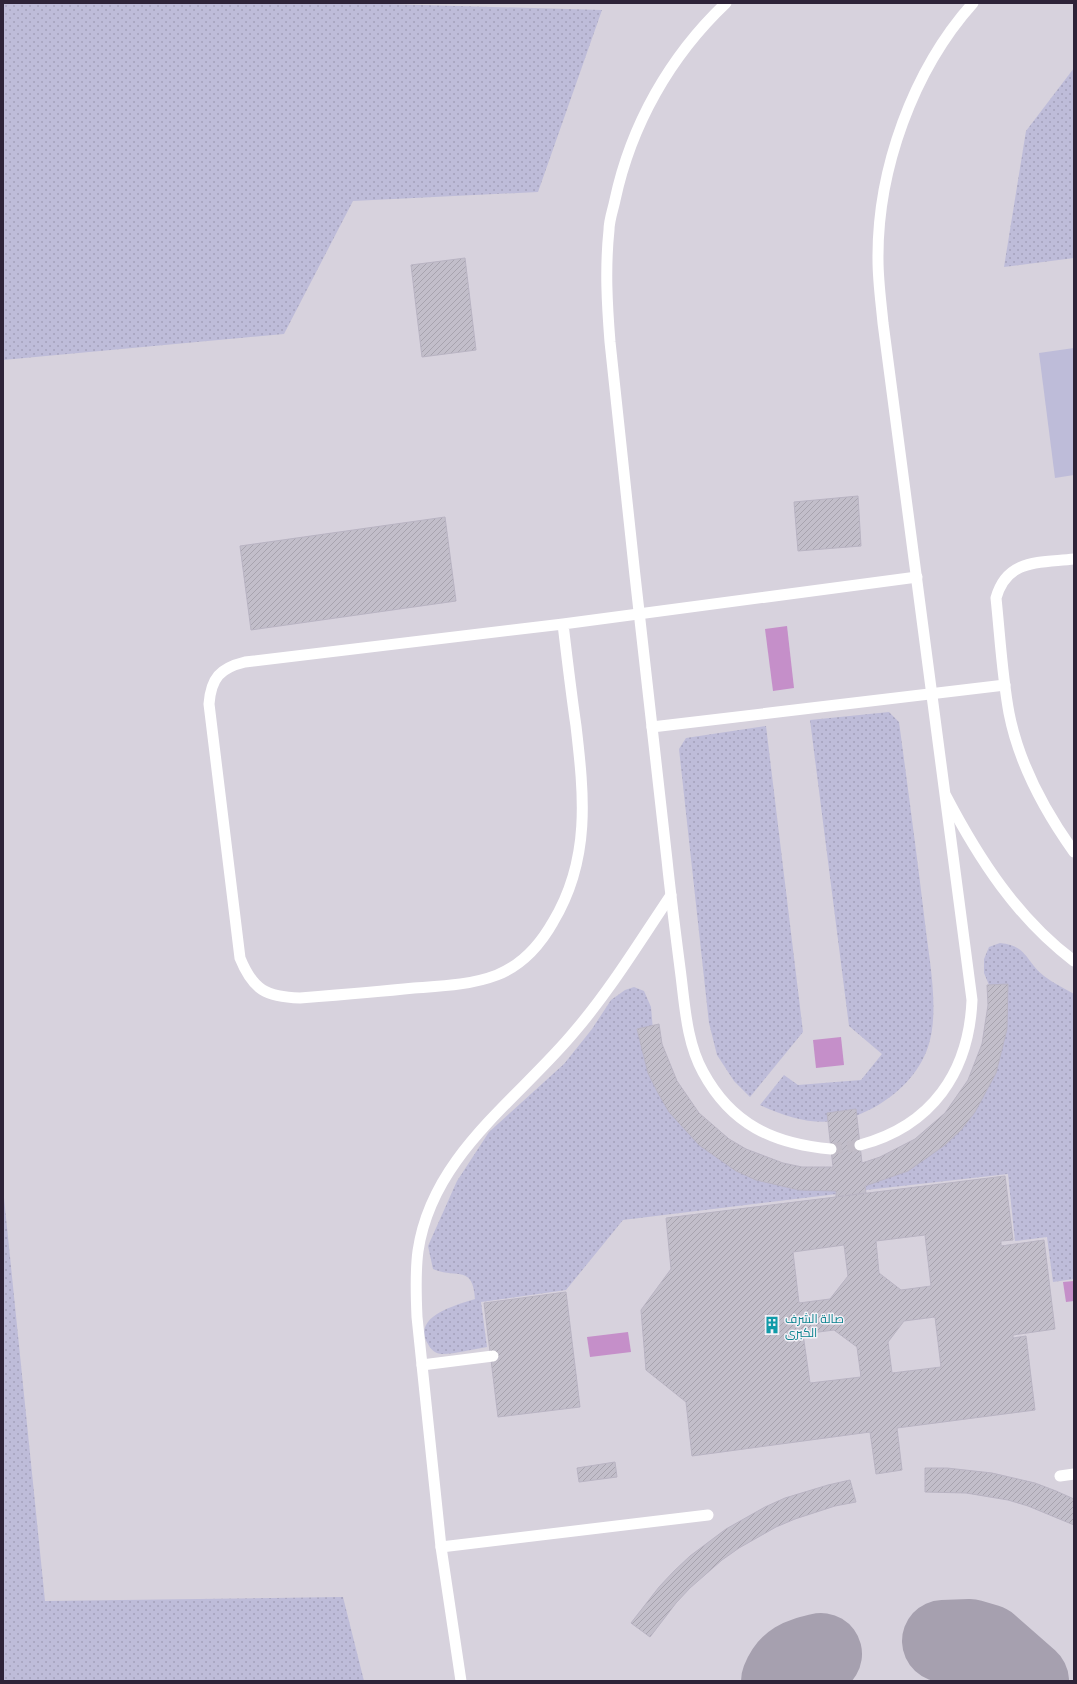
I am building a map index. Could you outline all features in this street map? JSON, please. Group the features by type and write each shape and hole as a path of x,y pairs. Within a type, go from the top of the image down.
{"street":[{"path":"726,3 703,25 669,70 641,120 620,173 609,228 605,285 606,300 639,614 671,895 688,1026 696,1056 713,1089 728,1107 745,1122 765,1134 786,1142 808,1147 831,1149"},
{"path":"860,1145 876,1141 896,1132 916,1119 932,1104 946,1086 958,1066 966,1045 971,1022 972,1000 933,694 883,324 878,260 883,196 898,133 924,74 958,20 973,3"},
{"path":"1074,559 1024,565 1013,570 999,587 996,598 1009,713 1017,744 1041,801 1074,852"},
{"path":"563,624 584,798 583,828 579,857 570,886 559,913 544,939 524,960 498,974 470,983 300,998 280,998 262,990 248,976 240,958 209,704 210,688 218,675 230,666 245,662 563,624 917,577"},
{"path":"652,727 1005,685"},
{"path":"946,796 968,840 995,880 1027,918 1062,952 1074,961"},
{"path":"461,1681 441,1547 422,1365 415,1283 418,1250 428,1217 441,1185 459,1155 477,1134 545,1064 594,1008 671,895"},
{"path":"422,1365 493,1356"},
{"path":"1060,1476 1074,1474"},
{"path":"441,1547 708,1515"}],"shaded area":[{"path":"3,3 1074,3 1074,1681 3,1681"},
{"path":"3,3 352,3 602,10 538,192 353,201 284,334 3,360"},
{"path":"1074,68 1074,258 1004,267 1026,131"},
{"path":"1074,348 1074,475 1055,478 1039,353"},
{"path":"787,626 794,688 773,691 765,629"},
{"path":"889,712 899,722 909,797 931,969 933,1018 931,1033 924,1057 913,1075 899,1090 882,1103 858,1115 844,1119 816,1122 803,1120 760,1105 784,1075 798,1085 861,1080 882,1054 849,1026 810,720"},
{"path":"766,726 803,1032 750,1097 734,1081 717,1055 709,1023 679,749 686,738"},
{"path":"1000,943 1016,947 1044,976 1074,994 1074,1279 1053,1282 1047,1237 1015,1241 1008,1174 866,1190 864,1177 933,1141 990,1049 989,985 984,973 984,959 989,947"},
{"path":"634,987 644,991 651,1007 654,1042 659,1072 715,1143 835,1180 837,1194 623,1220 566,1290 481,1302 487,1347 447,1354 435,1352 429,1346 424,1334 426,1326 431,1319 438,1313 448,1308 475,1299 474,1288 471,1281 467,1277 433,1269 428,1246 457,1181 489,1132 564,1064 592,1029 611,1000 625,990"},
{"path":"841,1037 844,1065 816,1068 813,1040"},
{"path":"3,1188 45,1601 343,1597 364,1681 3,1681"},
{"path":"1074,1281 1074,1301 1066,1302 1063,1282"},
{"path":"628,1332 631,1352 590,1357 587,1337"}],"building":[{"path":"465,258 476,350 422,357 411,265"},
{"path":"858,496 861,546 798,551 794,502"},
{"path":"445,517 456,601 251,630 240,546"},
{"path":"1008,984 1007,1029 996,1073 975,1112 961,1130 945,1145 908,1171 865,1186 866,1193 836,1197 836,1191 799,1190 756,1180 736,1171 699,1145 669,1112 658,1093 648,1073 637,1029 659,1024 662,1044 677,1081 699,1113 729,1139 746,1149 783,1163 802,1167 833,1167 827,1113 856,1109 862,1163 880,1157 915,1139 945,1113 968,1080 982,1044 988,1005 987,985"},
{"name":"صالة الشرف الكبرى","path":"1005,1176 1013,1240 1001,1241 1001,1246 1044,1240 1055,1329 1013,1335 1013,1338 1026,1336 1035,1410 897,1428 902,1470 876,1474 870,1432 692,1456 686,1402 646,1370 641,1310 671,1269 666,1218","holes":["925,1235 931,1286 901,1290 879,1273 876,1241","844,1245 848,1276 830,1299 799,1303 793,1252","935,1317 941,1367 892,1373 888,1342 904,1321","834,1330 857,1347 861,1377 810,1383 803,1334"]},
{"path":"566,1292 580,1407 498,1417 484,1303"},
{"path":"615,1462 617,1477 579,1482 577,1468"},
{"path":"925,1468 947,1468 992,1473 1035,1483 1056,1491 1074,1499 1074,1525 1028,1506 1008,1500 966,1493 925,1492"},
{"path":"850,1480 856,1502 835,1506 795,1519 776,1527 739,1548 722,1560 690,1588 676,1603 650,1637 631,1623 659,1587 674,1571 690,1556 726,1529 765,1507 785,1498"}],"taxiway":[{"path":"943,1641 970,1640 987,1645 1028,1681"},
{"path":"782,1681 785,1674 797,1662 802,1659 821,1654"}],"tunnel":[{"path":"831,1149 860,1145"}],"place":[{"name":"صالة الشرف الكبرى","path":"772,1325"}]}
